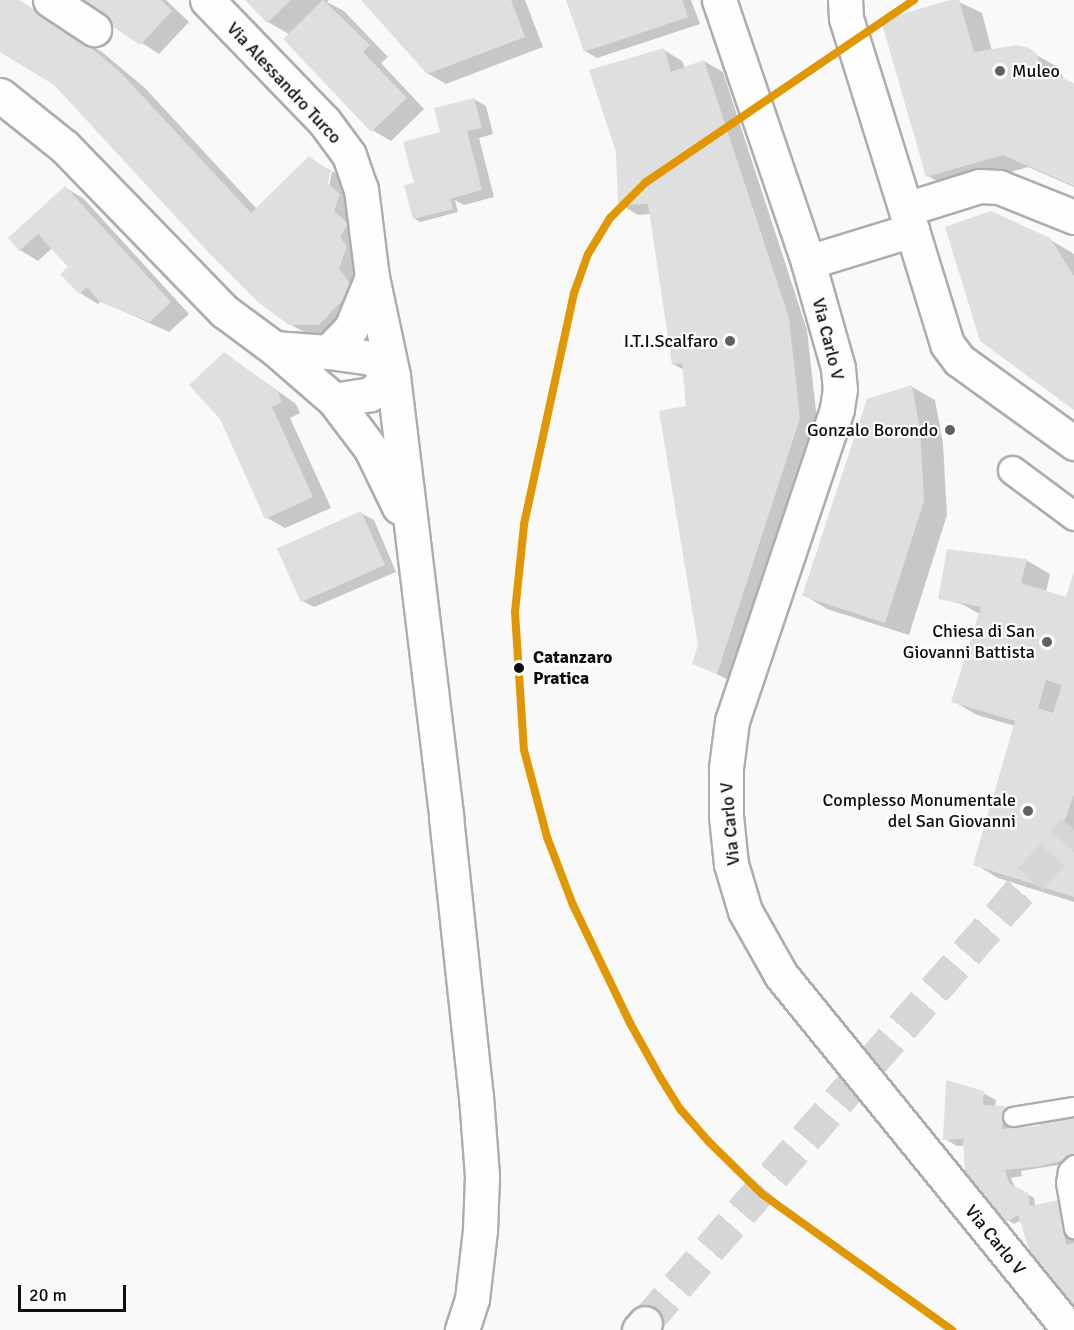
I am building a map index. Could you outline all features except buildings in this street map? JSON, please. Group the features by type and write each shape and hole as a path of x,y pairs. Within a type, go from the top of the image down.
{"street":[{"path":"50,0 94,29"},
{"name":"Via Alessandro Turco","path":"207,0 324,121 349,154 361,189 372,277 393,376 446,817 476,1096 482,1176 480,1230 472,1299 462,1330"},
{"name":"Via Carlo V","path":"718,0 808,262 838,368 840,389 837,409 732,721 726,768 726,816 731,864 745,911 781,975 1069,1330"},
{"path":"845,0 846,18 947,344 959,360 1074,443"},
{"path":"0,95 65,147 224,311 274,348 334,400 371,449 410,531"},
{"path":"808,262 980,186 999,187 1074,217"},
{"path":"328,352 351,328 372,277"},
{"path":"274,348 372,358 393,376 370,394 334,400"},
{"path":"1012,470 1074,516"}],"lane":[{"path":"1013,1117 1074,1107"},
{"path":"1074,1165 1068,1171 1066,1183 1074,1229"}],"tunnel":[{"path":"645,1323 1074,829"}],"transit line":[{"path":"914,0 646,182 610,218 588,254 574,293 524,525 515,612 524,750 547,837 573,905 630,1023 660,1077 681,1110 709,1142 762,1194 952,1330"}],"place":[{"name":"Muleo","path":"1000,71"},
{"name":"I.T.I.Scalfaro","path":"730,341"},
{"name":"Gonzalo Borondo","path":"950,430"},
{"name":"Chiesa di San Giovanni Battista","path":"1047,642"},
{"name":"Catanzaro Pratica","path":"519,668"},
{"name":"Complesso Monumentale del San Giovanni","path":"1028,811"}]}
